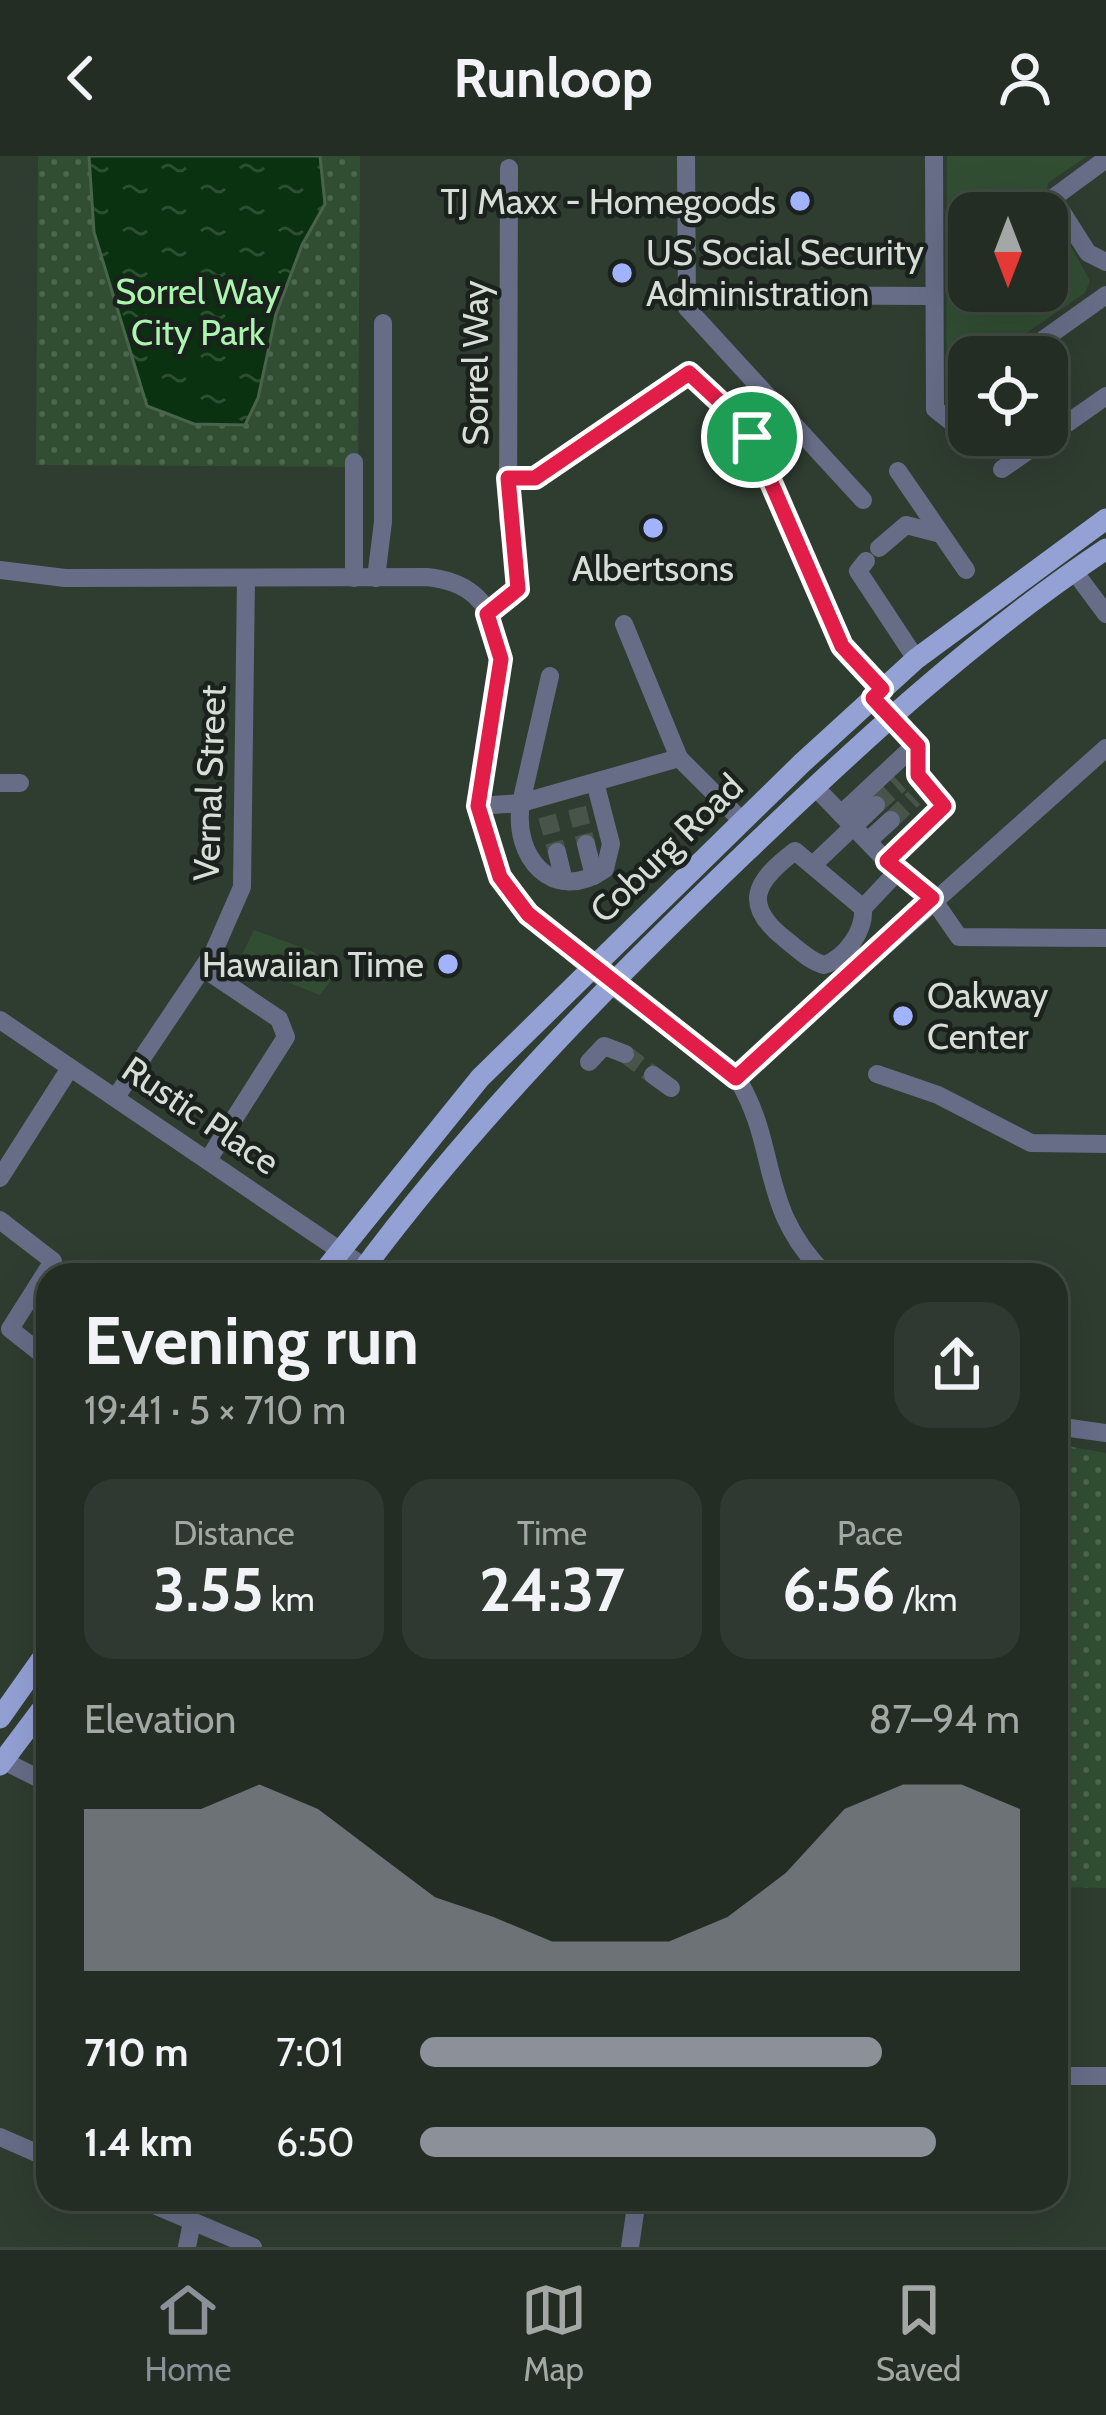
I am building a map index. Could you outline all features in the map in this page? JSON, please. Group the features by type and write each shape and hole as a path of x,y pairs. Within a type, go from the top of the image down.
{"main road":[{"name":"Coburg Road","path":"330,1263 435,1128 592,965 742,821 916,659 1106,520"},
{"name":"Coburg Road","path":"373,1263 480,1120 611,981 890,716 1106,549"},
{"path":"1059,551 1074,571"},
{"path":"0,1718 36,1667"},
{"path":"1,1762 36,1717"}],"street":[{"path":"686,156 687,308 863,500"},
{"path":"934,156 934,409 948,420"},
{"path":"1106,159 1053,198 1088,253 1106,262"},
{"name":"Sorrel Way","path":"487,614 518,589 508,478 509,168"},
{"path":"685,296 934,296"},
{"path":"1049,336 1106,296"},
{"path":"376,578 383,522 383,322"},
{"path":"508,478 535,478 692,374 747,427 842,646 890,716 916,744 921,792 944,809 862,908 861,928 839,958 824,964 760,919 756,903 760,886 792,852 815,863 862,908"},
{"path":"1002,469 1106,396"},
{"path":"354,462 354,578"},
{"path":"898,471 966,570"},
{"path":"916,659 899,639 898,625 859,574 872,554 909,524 941,534"},
{"path":"0,570 54,578 447,580 467,592 487,614 501,659 478,806 489,852 516,901 736,1078 754,1112 773,1195 793,1238 815,1263"},
{"path":"1074,571 1106,614"},
{"name":"Vernal Street","path":"116,1097 232,918 244,873 246,578"},
{"path":"624,623 679,758 742,821"},
{"path":"550,676 519,820 532,865 549,879 594,876 605,869 611,849 596,782"},
{"path":"815,863 916,744"},
{"path":"736,1078 932,898 1106,748"},
{"path":"478,806 521,803 545,807 574,798 596,782 679,758"},
{"path":"900,783 918,766"},
{"path":"814,787 892,867 932,898 959,938 1106,938"},
{"path":"847,820 876,805"},
{"path":"868,841 891,820"},
{"path":"586,844 594,876"},
{"path":"557,852 564,881"},
{"path":"203,968 279,1019 286,1037 208,1160"},
{"name":"Rustic Place","path":"0,1020 356,1263"},
{"path":"589,1062 608,1046 626,1054"},
{"path":"0,1178 8,1148 70,1068"},
{"path":"877,1074 938,1095 1031,1143 1106,1144"},
{"path":"653,1075 670,1088"},
{"path":"0,1220 52,1263"},
{"path":"36,1288 10,1329 36,1350"},
{"path":"1068,1428 1106,1433"},
{"path":"1,1762 36,1778"},
{"path":"1068,2076 1106,2076"},
{"path":"0,2137 36,2153"},
{"path":"167,2211 253,2247"},
{"path":"629,2247 635,2211"},
{"path":"187,2247 191,2222"}],"green space":[{"name":"Sorrel Way City Park","path":"38,156 360,156 358,467 36,465"},
{"path":"947,156 1087,156 1048,183 1047,192 948,192 948,312 1057,312 1022,336 948,336 946,389"},
{"path":"1072,248 1090,281 1085,293 1068,305 1068,251"},
{"path":"254,930 314,952 332,979 320,995 238,963"},
{"path":"1068,1446 1106,1453 1106,1888 1068,1887"}],"water":[{"path":"89,156 320,156 325,204 302,245 276,314 258,398 245,425 194,424 147,406 94,232"}],"tunnel":[{"path":"876,805 900,783"},
{"path":"891,820 914,798"},
{"path":"577,808 586,844"},
{"path":"547,816 557,852"},
{"path":"625,1054 653,1075"}],"place":[{"name":"TJ Maxx - Homegoods","path":"800,201"},
{"name":"US Social Security Administration","path":"622,273"},
{"name":"Albertsons","path":"653,528"},
{"name":"Hawaiian Time","path":"448,964"},
{"name":"Oakway Center","path":"903,1016"}],"route":[{"path":"689,373 752,437 842,646 882,689 873,698 920,749 918,775 944,809 887,861 932,898 736,1078 516,901 485,841 478,790 501,659 487,614 518,589 508,520 508,478 535,478 689,373"}]}
